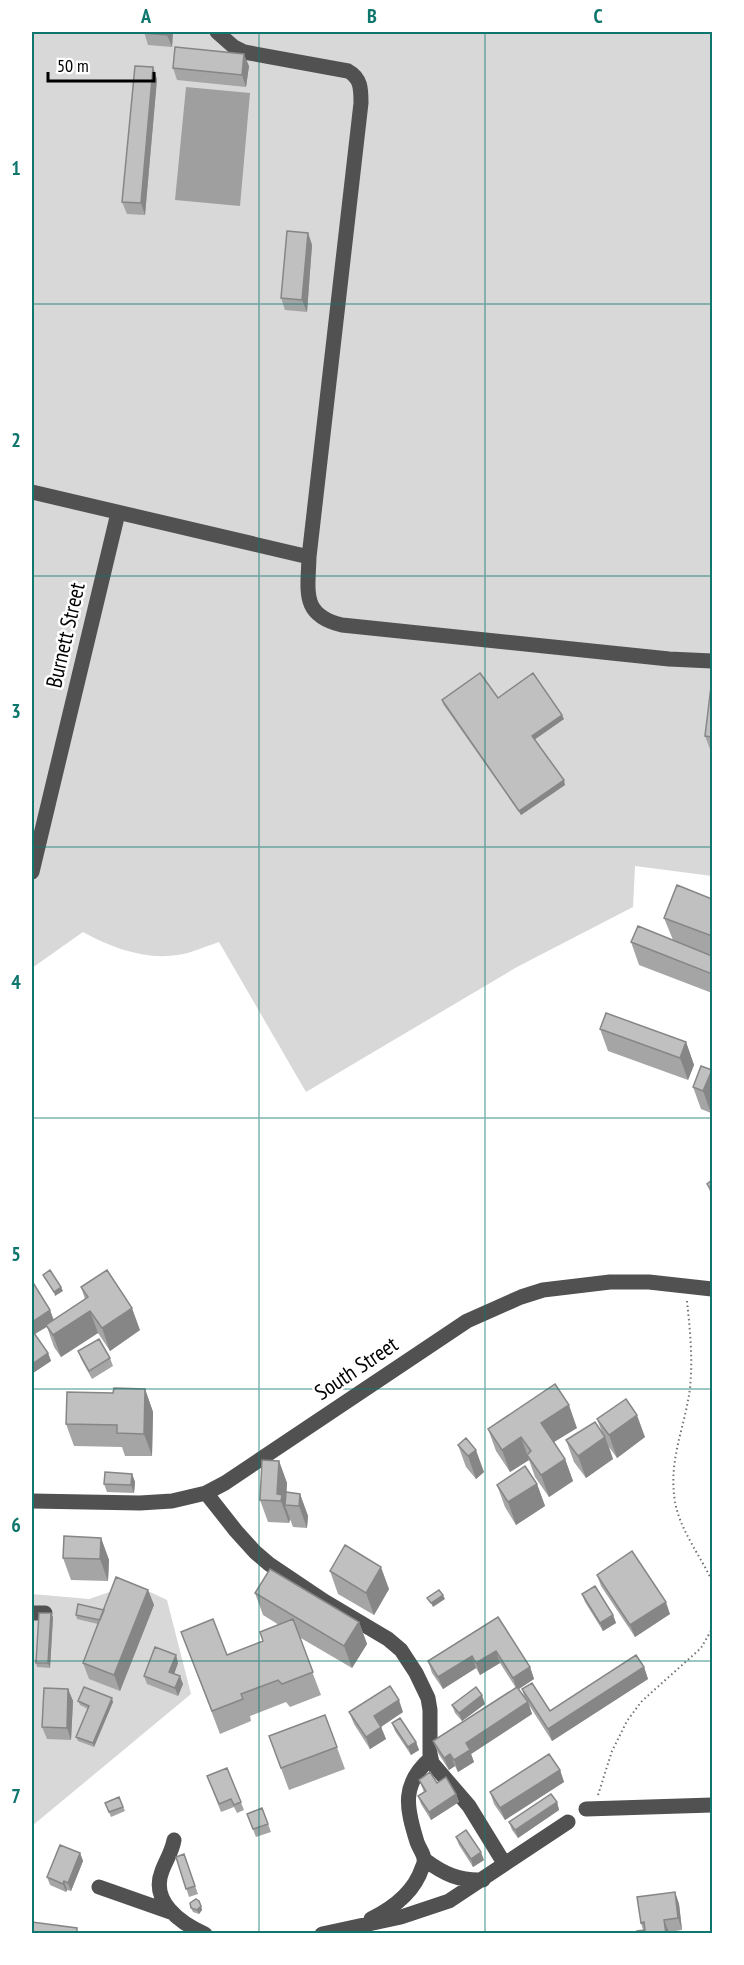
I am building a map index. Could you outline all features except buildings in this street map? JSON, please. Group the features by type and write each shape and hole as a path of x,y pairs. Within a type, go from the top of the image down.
{"street":[{"path":"217,32 234,47 255,55 336,67 348,71 355,75 360,86 360,115 309,556 309,596 317,614 325,621 376,629 669,659 712,661"},
{"path":"32,492 309,556"},
{"name":"Burnett Street","path":"32,872 118,513"},
{"name":"South Street","path":"32,1501 162,1502 188,1499 206,1493 225,1483 467,1321 543,1290 610,1281 712,1289"},
{"path":"206,1493 236,1531 269,1564 324,1601 388,1639 401,1650 428,1698 431,1758 438,1772 469,1806 504,1863"},
{"path":"431,1758 414,1776 409,1788 412,1822 425,1860 453,1877 470,1881 483,1880"},
{"path":"586,1809 712,1805"},
{"path":"322,1934 401,1917 449,1901 568,1822"},
{"path":"174,1840 171,1854 162,1869 158,1886 163,1901 173,1913 187,1925 205,1934"},
{"path":"357,1926 381,1914 404,1897 416,1882 425,1860"},
{"path":"99,1887 173,1913"}],"path":[{"path":"685,1286 692,1356 687,1404 680,1426 674,1468 674,1490 681,1520 712,1581"},
{"path":"586,1809 598,1795 612,1752 627,1721 641,1702 701,1648 712,1629"}],"shaded area":[{"path":"32,32 712,32 712,876 635,866 633,907 517,967 306,1092 219,942 183,954 153,956 117,948 83,932 32,968"},
{"path":"186,87 250,93 240,206 175,200"},
{"path":"133,1584 167,1600 191,1694 32,1826 32,1594 89,1599"}]}
